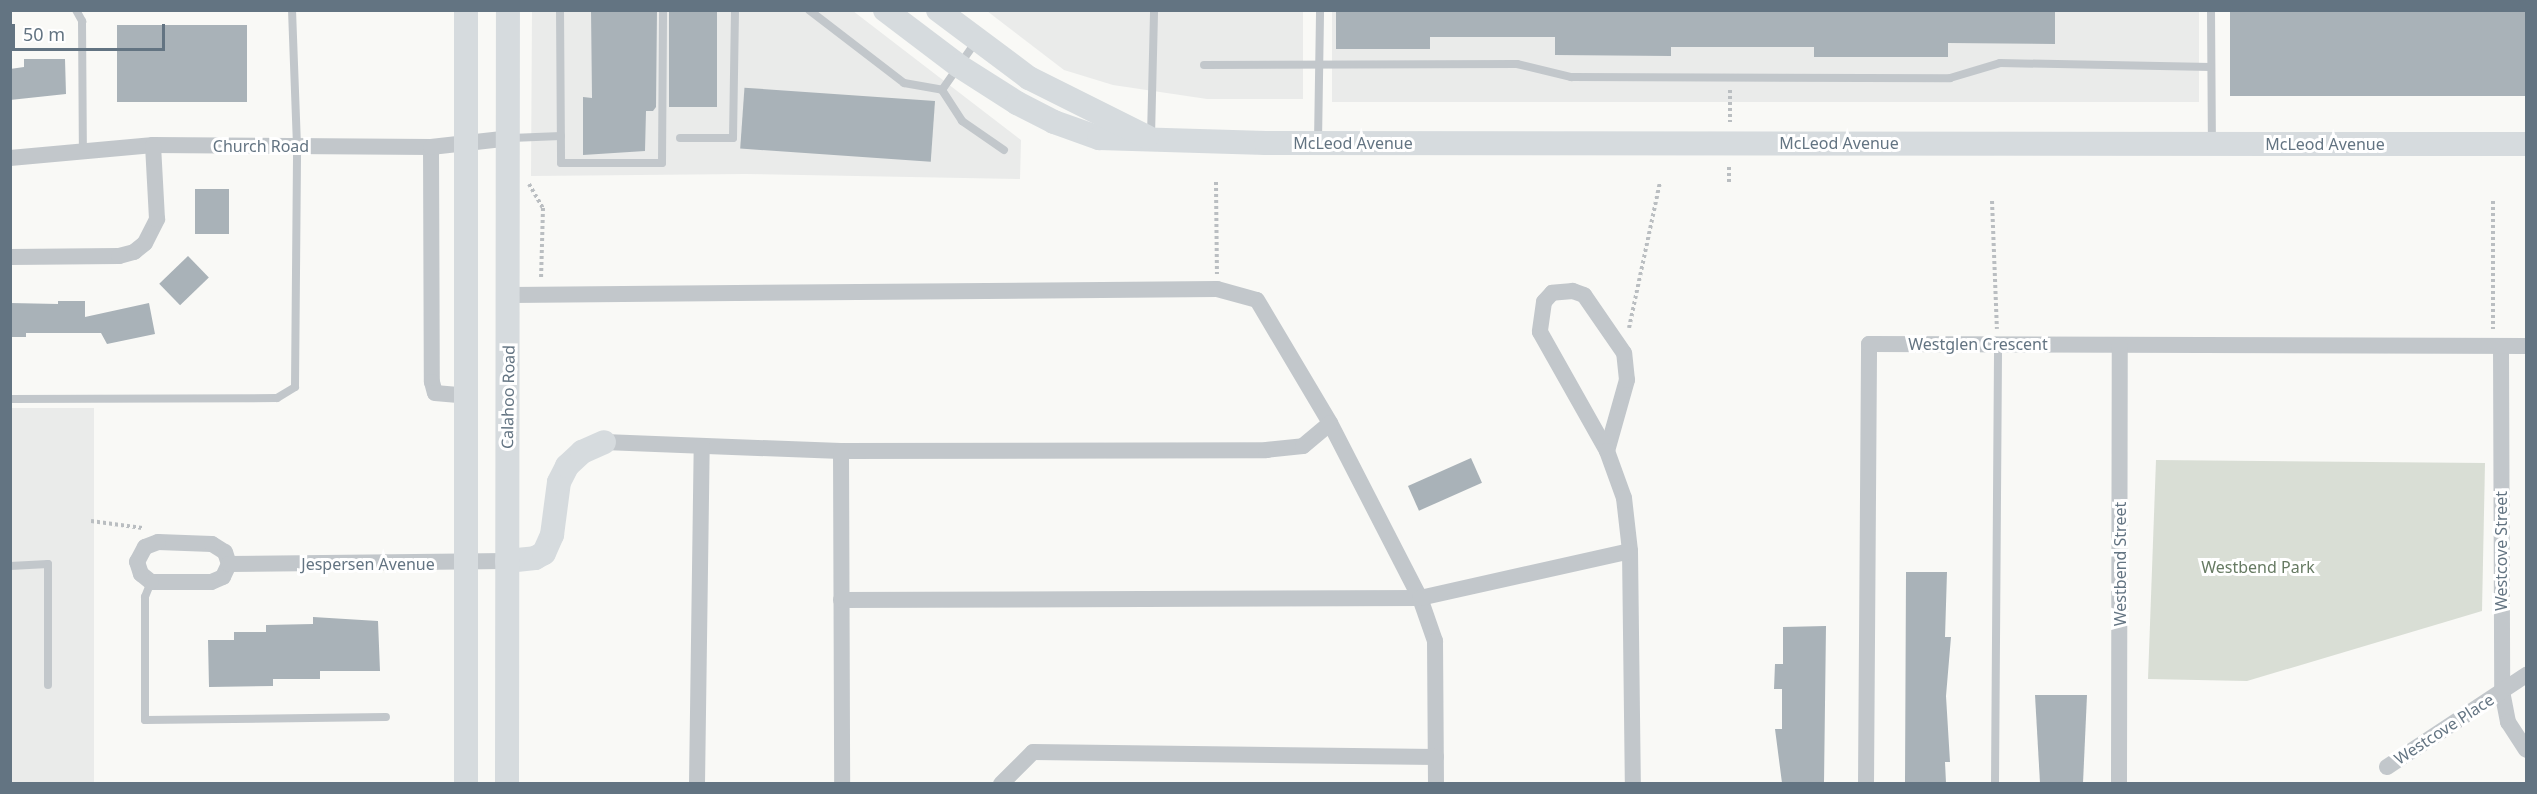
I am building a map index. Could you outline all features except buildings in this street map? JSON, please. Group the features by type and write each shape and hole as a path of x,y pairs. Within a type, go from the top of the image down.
{"street":[{"path":"466,10 466,783"},
{"name":"Calahoo Road","path":"507,783 507,561 511,296 508,10"},
{"name":"McLeod Avenue","path":"885,10 959,66 1054,122 1099,138 1318,143 2526,144"},
{"name":"McLeod Avenue","path":"938,10 1029,78 1151,139"},
{"name":"Church Road","path":"10,158 153,145 431,147 466,146 511,138"},
{"path":"10,257 119,256 134,252 145,243 158,219 153,145"},
{"path":"431,147 432,382 435,393 467,396"},
{"path":"511,296 1217,289 1257,300 1330,423 1420,598 1435,640 1436,783"},
{"path":"1607,451 1627,380 1624,353 1584,296 1563,290 1552,293 1544,302 1540,332 1607,451 1624,498 1630,551 1633,783"},
{"name":"Westglen Crescent","path":"1866,783 1869,344 2526,346"},
{"name":"Westbend Street","path":"2119,783 2120,345"},
{"name":"Westcove Street","path":"2501,346 2502,691 2508,722 2526,750"},
{"path":"507,561 535,558 544,553 552,535 559,482 567,466 582,452 604,442 841,452 1266,450 1303,446 1330,423"},
{"path":"697,783 702,446"},
{"path":"841,452 842,783"},
{"path":"158,542 212,544 225,552 229,564 223,577 211,582 151,582 141,574 137,562 145,547 158,542"},
{"path":"841,600 1420,598 1630,551"},
{"name":"Jespersen Avenue","path":"229,564 507,561"},
{"path":"2502,691 2526,675"},
{"name":"Westcove Place","path":"2387,767 2502,691"},
{"path":"1001,783 1033,752 1436,757"}],"lane":[{"path":"76,10 82,21 84,150"},
{"path":"10,399 278,398 295,387 297,146 292,10"},
{"path":"560,10 561,163 662,164 663,10"},
{"path":"680,138 733,138 735,10"},
{"path":"809,10 904,83 942,90 962,121 1004,150"},
{"path":"1151,139 1154,10"},
{"path":"1318,143 1320,10"},
{"path":"2211,10 2212,144"},
{"path":"942,90 977,40"},
{"path":"1204,65 1517,64 1571,77 1950,78 2000,63 2211,67"},
{"path":"511,138 561,136"},
{"path":"1995,783 1998,344"},
{"path":"10,566 48,564 48,685"},
{"path":"151,582 145,597 145,720 386,717"}],"path":[{"path":"1216,182 1217,289"},
{"path":"1624,353 1660,182"},
{"path":"1992,201 1998,344"},
{"path":"2493,201 2493,329 2501,346"},
{"path":"92,521 148,528 158,542"}],"shaded area":[{"path":"532,11 853,11 1021,140 1020,179 745,174 531,176"},
{"path":"987,11 1303,11 1303,99 1207,99 1113,85 1064,70"},
{"path":"1332,11 2199,11 2199,102 1332,102"},
{"path":"11,408 94,408 94,784 11,784"}],"green space":[{"name":"Westbend Park","path":"2156,460 2485,463 2482,611 2247,681 2148,679"}]}
